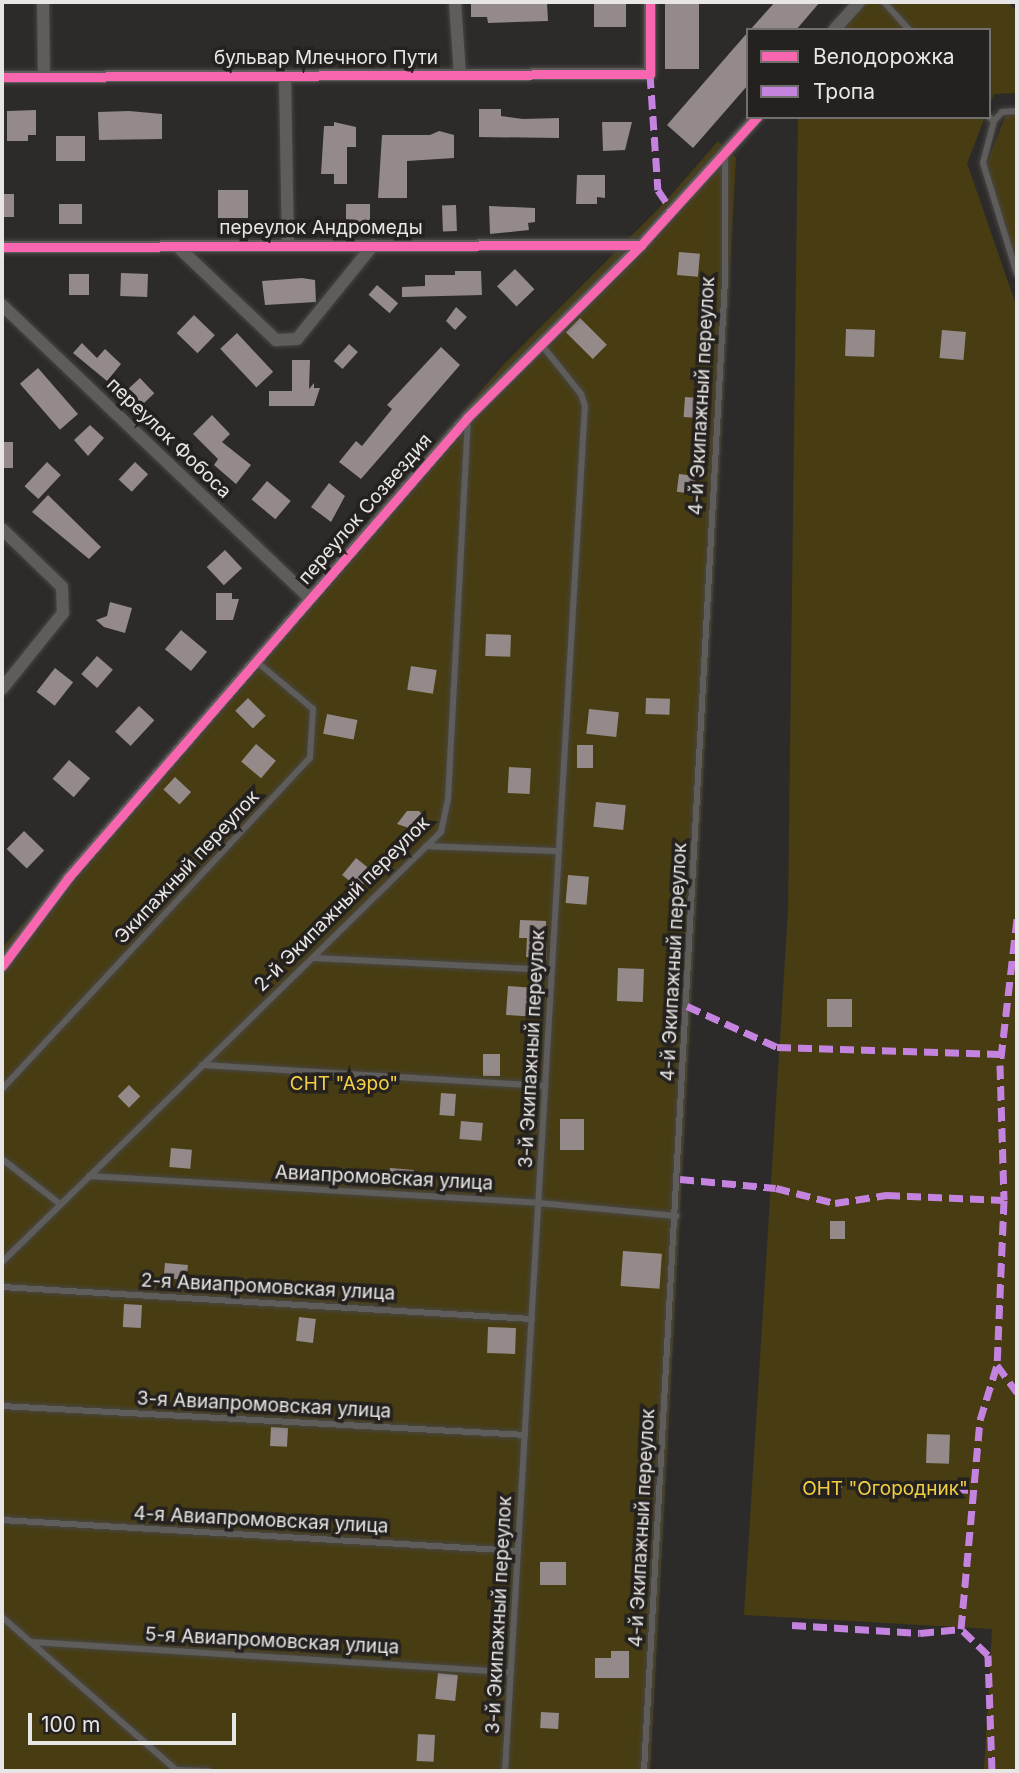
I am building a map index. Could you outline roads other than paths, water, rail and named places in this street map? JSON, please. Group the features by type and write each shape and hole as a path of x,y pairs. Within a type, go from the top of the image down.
{"street":[{"path":"43,2 44,76"},
{"path":"456,2 460,75"},
{"name":"бульвар Млечного Пути","path":"2,76 650,74 650,2"},
{"path":"836,28 859,2"},
{"path":"285,77 288,246"},
{"name":"переулок Созвездия","path":"2,966 19,940 256,661 468,418 641,245 755,119"},
{"name":"переулок Андромеды","path":"177,246 276,340 297,339 373,245"},
{"name":"переулок Андромеды","path":"2,247 641,245"},
{"name":"переулок Фобоса","path":"2,305 310,598"},
{"path":"2,529 62,587 63,613 2,689"}],"lane":[{"path":"884,2 907,28"},
{"path":"1017,111 1002,113 991,119 983,163 1017,274"},
{"name":"4-й Экипажный переулок","path":"644,1771 677,1216 725,281 725,154"},
{"name":"3-й Экипажный переулок","path":"505,1771 585,406 581,394 541,344"},
{"name":"2-й Экипажный переулок","path":"2,1262 441,832 448,799 468,418"},
{"name":"Экипажный переулок","path":"2,1089 310,758 313,709 256,661"},
{"path":"426,846 559,851"},
{"path":"312,958 552,970"},
{"path":"202,1065 545,1086"},
{"path":"2,1159 60,1204"},
{"name":"Авиапромовская улица","path":"89,1176 539,1203 677,1216"},
{"name":"2-я Авиапромовская улица","path":"2,1287 532,1319"},
{"name":"3-я Авиапромовская улица","path":"2,1406 525,1435"},
{"name":"4-я Авиапромовская улица","path":"2,1520 518,1551"},
{"path":"2,1617 176,1770 209,1771"},
{"name":"5-я Авиапромовская улица","path":"31,1642 511,1672"}],"park label":[{"name":"СНТ \"Аэро\"","path":"344,1084"},
{"name":"ОНТ \"Огородник\"","path":"885,1489"}]}
